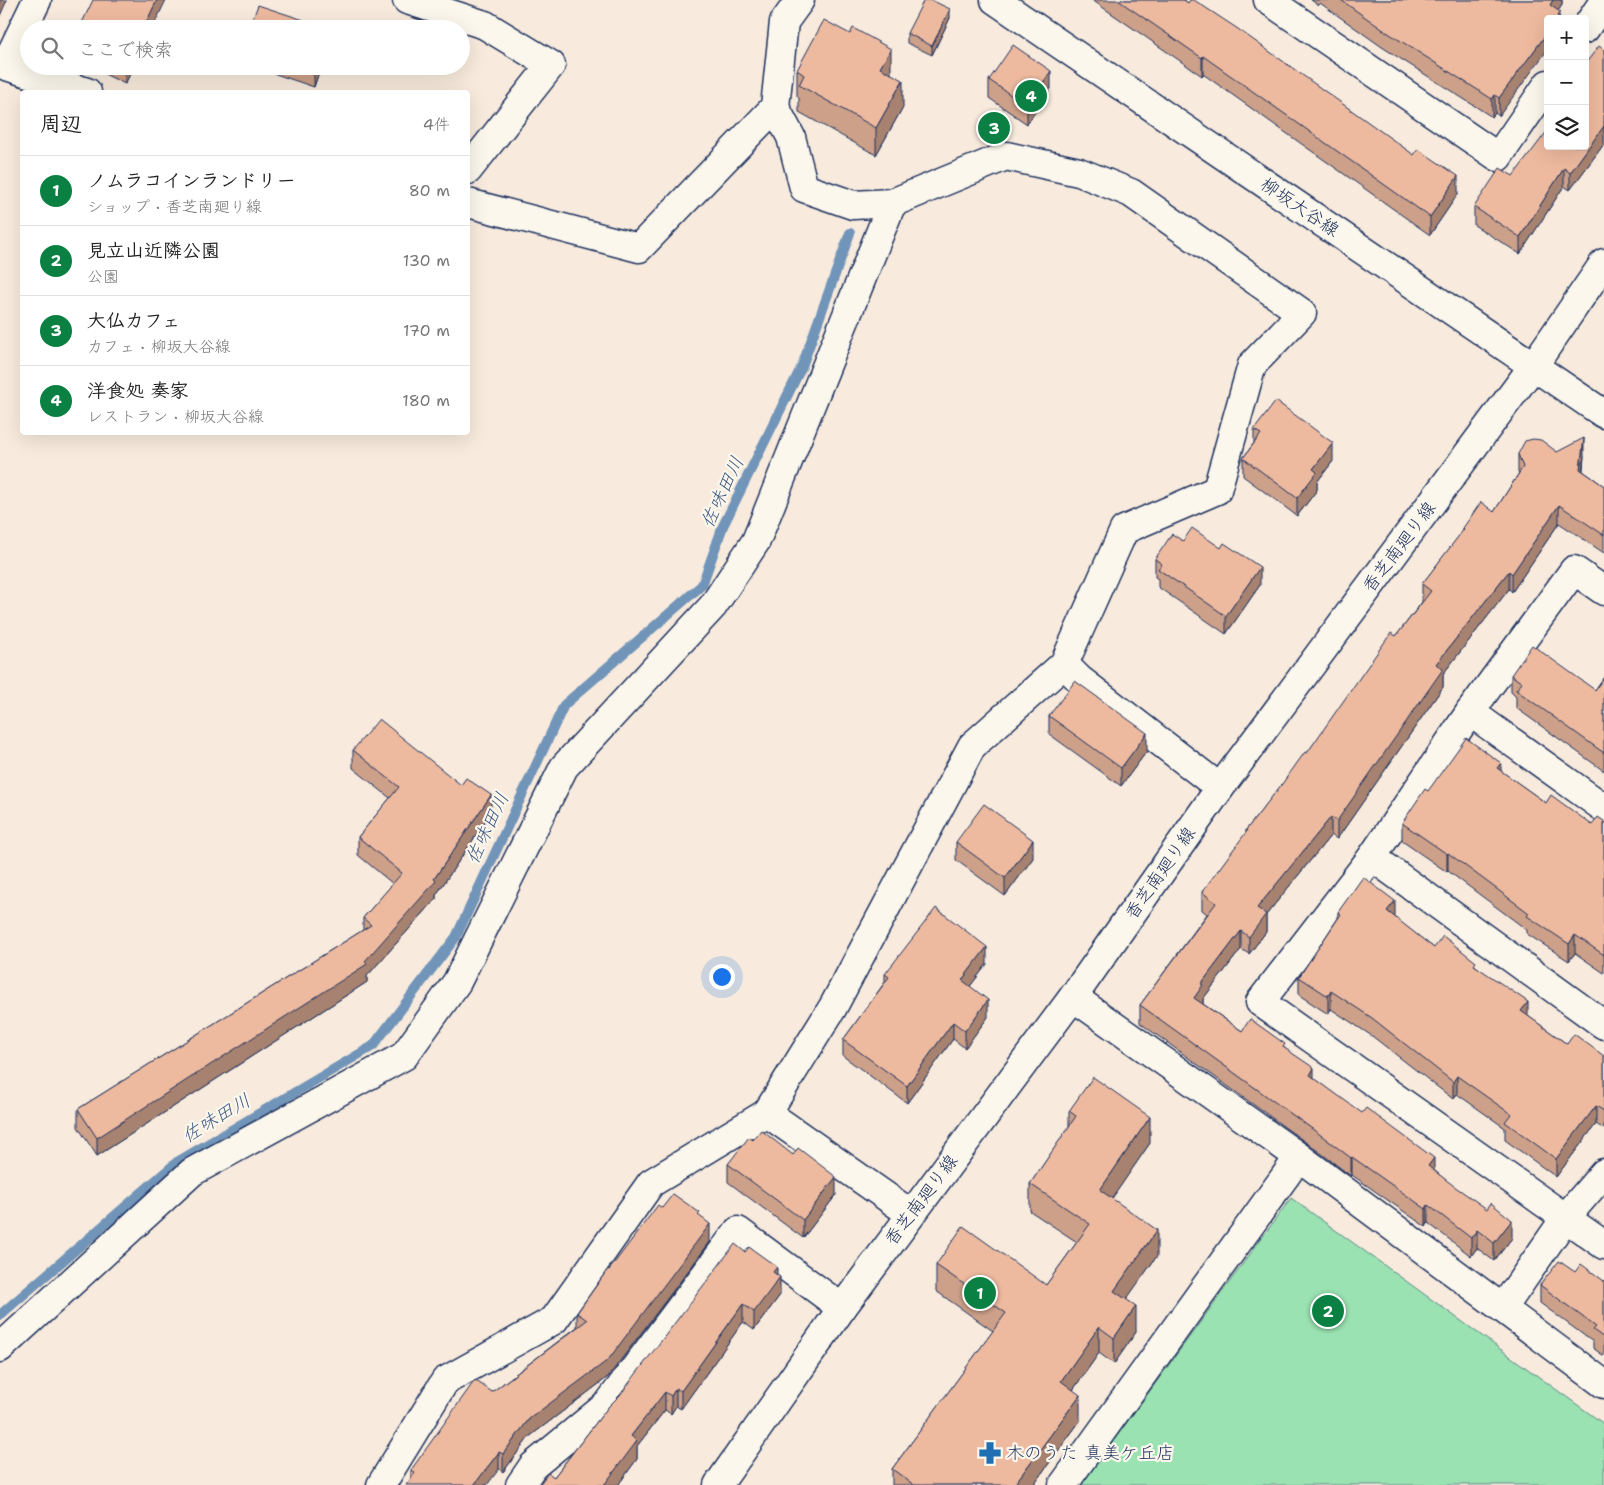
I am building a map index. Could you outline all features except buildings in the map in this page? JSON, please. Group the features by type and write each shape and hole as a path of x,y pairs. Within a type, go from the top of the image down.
{"street":[{"path":"27,20 38,0"},
{"path":"407,0 485,24 551,65 470,167"},
{"path":"381,1485 445,1380 554,1320 651,1183 767,1113 833,1007 972,746 1064,664 1124,530 1217,490 1252,365 1302,312 1131,193 1079,172 1006,156 892,203 853,205 804,188 791,137 775,107 784,22 800,0"},
{"name":"柳坂大谷線","path":"995,0 1604,414"},
{"path":"1268,0 1498,157 1544,90"},
{"path":"1589,23 1604,1"},
{"path":"20,33 3,64 20,70"},
{"path":"36,75 81,90"},
{"path":"470,204 639,248 775,107"},
{"path":"0,1348 192,1172 404,1056 456,982 564,767 712,606 756,540 892,203"},
{"name":"香芝南廻り線","path":"718,1485 842,1308 1073,998 1220,788 1534,366 1604,263"},
{"path":"1604,591 1574,570 1470,712 1372,857 1260,1002 1604,1245"},
{"path":"1064,664 1079,679 1220,788"},
{"path":"1470,712 1604,808"},
{"path":"1372,857 1604,1025"},
{"path":"1073,998 1299,1158 1604,1384"},
{"path":"767,1113 911,1214"},
{"path":"1063,1485 1299,1158"},
{"path":"1503,1308 1566,1217 1604,1173"},
{"path":"520,1485 533,1466 608,1404 738,1231 842,1308"}],"green space":[{"path":"1291,1198 1604,1424 1604,1485 1081,1485"}],"waterway":[{"name":"佐味田川","path":"0,1315 177,1162 373,1046 456,937 564,705 702,585 723,526 802,366 850,233"}],"place":[{"name":"洋食処 奏家","path":"1031,96"},
{"name":"大仏カフェ","path":"994,128"},
{"name":"ノムラコインランドリー","path":"980,1293"},
{"name":"見立山近隣公園","path":"1328,1311"},
{"name":"木のうた 真美ケ丘店","path":"990,1453"}]}
